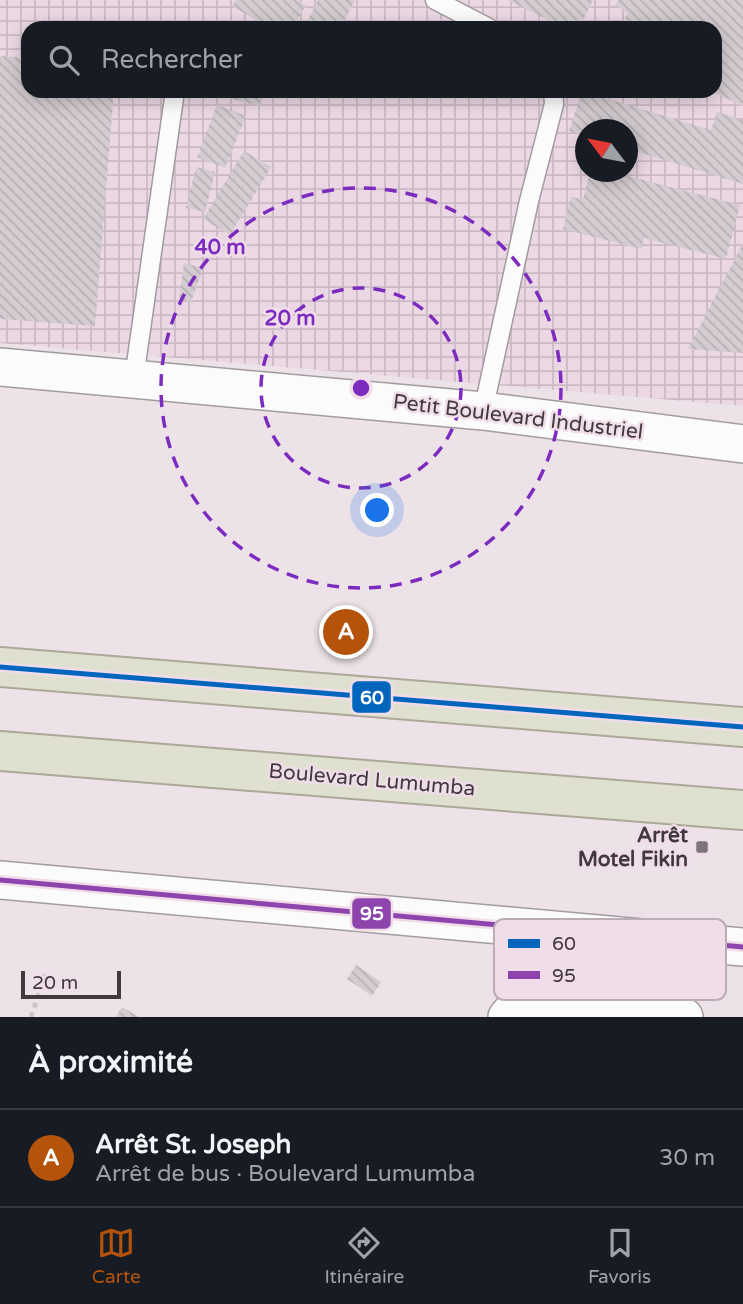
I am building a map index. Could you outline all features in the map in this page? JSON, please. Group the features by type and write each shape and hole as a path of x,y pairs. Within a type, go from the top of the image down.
{"highway":[{"path":"0,667 743,727"},
{"name":"Boulevard Lumumba","path":"0,751 743,810"}],"street":[{"name":"Petit Boulevard Industriel","path":"0,367 483,411 743,444"},
{"path":"0,880 494,925"},
{"path":"507,1017 513,1010 595,1000 684,1017"}],"lane":[{"path":"435,0 476,21"},
{"path":"135,378 174,98"},
{"path":"483,411 554,98"}],"path":[{"path":"31,1017 46,971"}],"shaded area":[{"path":"0,0 743,0 743,406 0,343"}],"building":[{"path":"236,0 297,0 306,5 297,21 258,21 232,6"},
{"path":"318,0 355,0 344,21 308,21"},
{"path":"507,0 593,0 582,21 550,21"},
{"path":"618,0 743,0 743,106 722,96 722,21 623,21 628,13 615,5"},
{"path":"0,56 21,58 21,98 113,98 95,326 0,319"},
{"path":"229,98 262,98 260,106"},
{"path":"580,98 605,98 711,130 717,112 743,120 743,184 638,152 638,119 575,119 575,133 569,131"},
{"path":"217,105 246,116 225,168 197,157"},
{"path":"244,151 271,167 230,235 203,219"},
{"path":"196,167 215,172 205,212 186,208"},
{"path":"638,179 740,205 726,259 644,238 641,249 563,229 571,197 583,199 587,182 638,182"},
{"path":"743,243 743,353 688,349"},
{"path":"184,263 203,268 191,302 179,299"},
{"path":"356,965 381,982 372,996 347,979"},
{"path":"122,1007 139,1017 116,1017"}],"transit line":[{"name":"60","path":"0,667 743,727"},
{"name":"95","path":"0,880 494,925"},
{"name":"95","path":"726,945 743,947"}],"place":[{"name":"Arrêt St. Joseph","path":"346,632"},
{"name":"Arrêt Motel Fikin","path":"702,847"}]}
